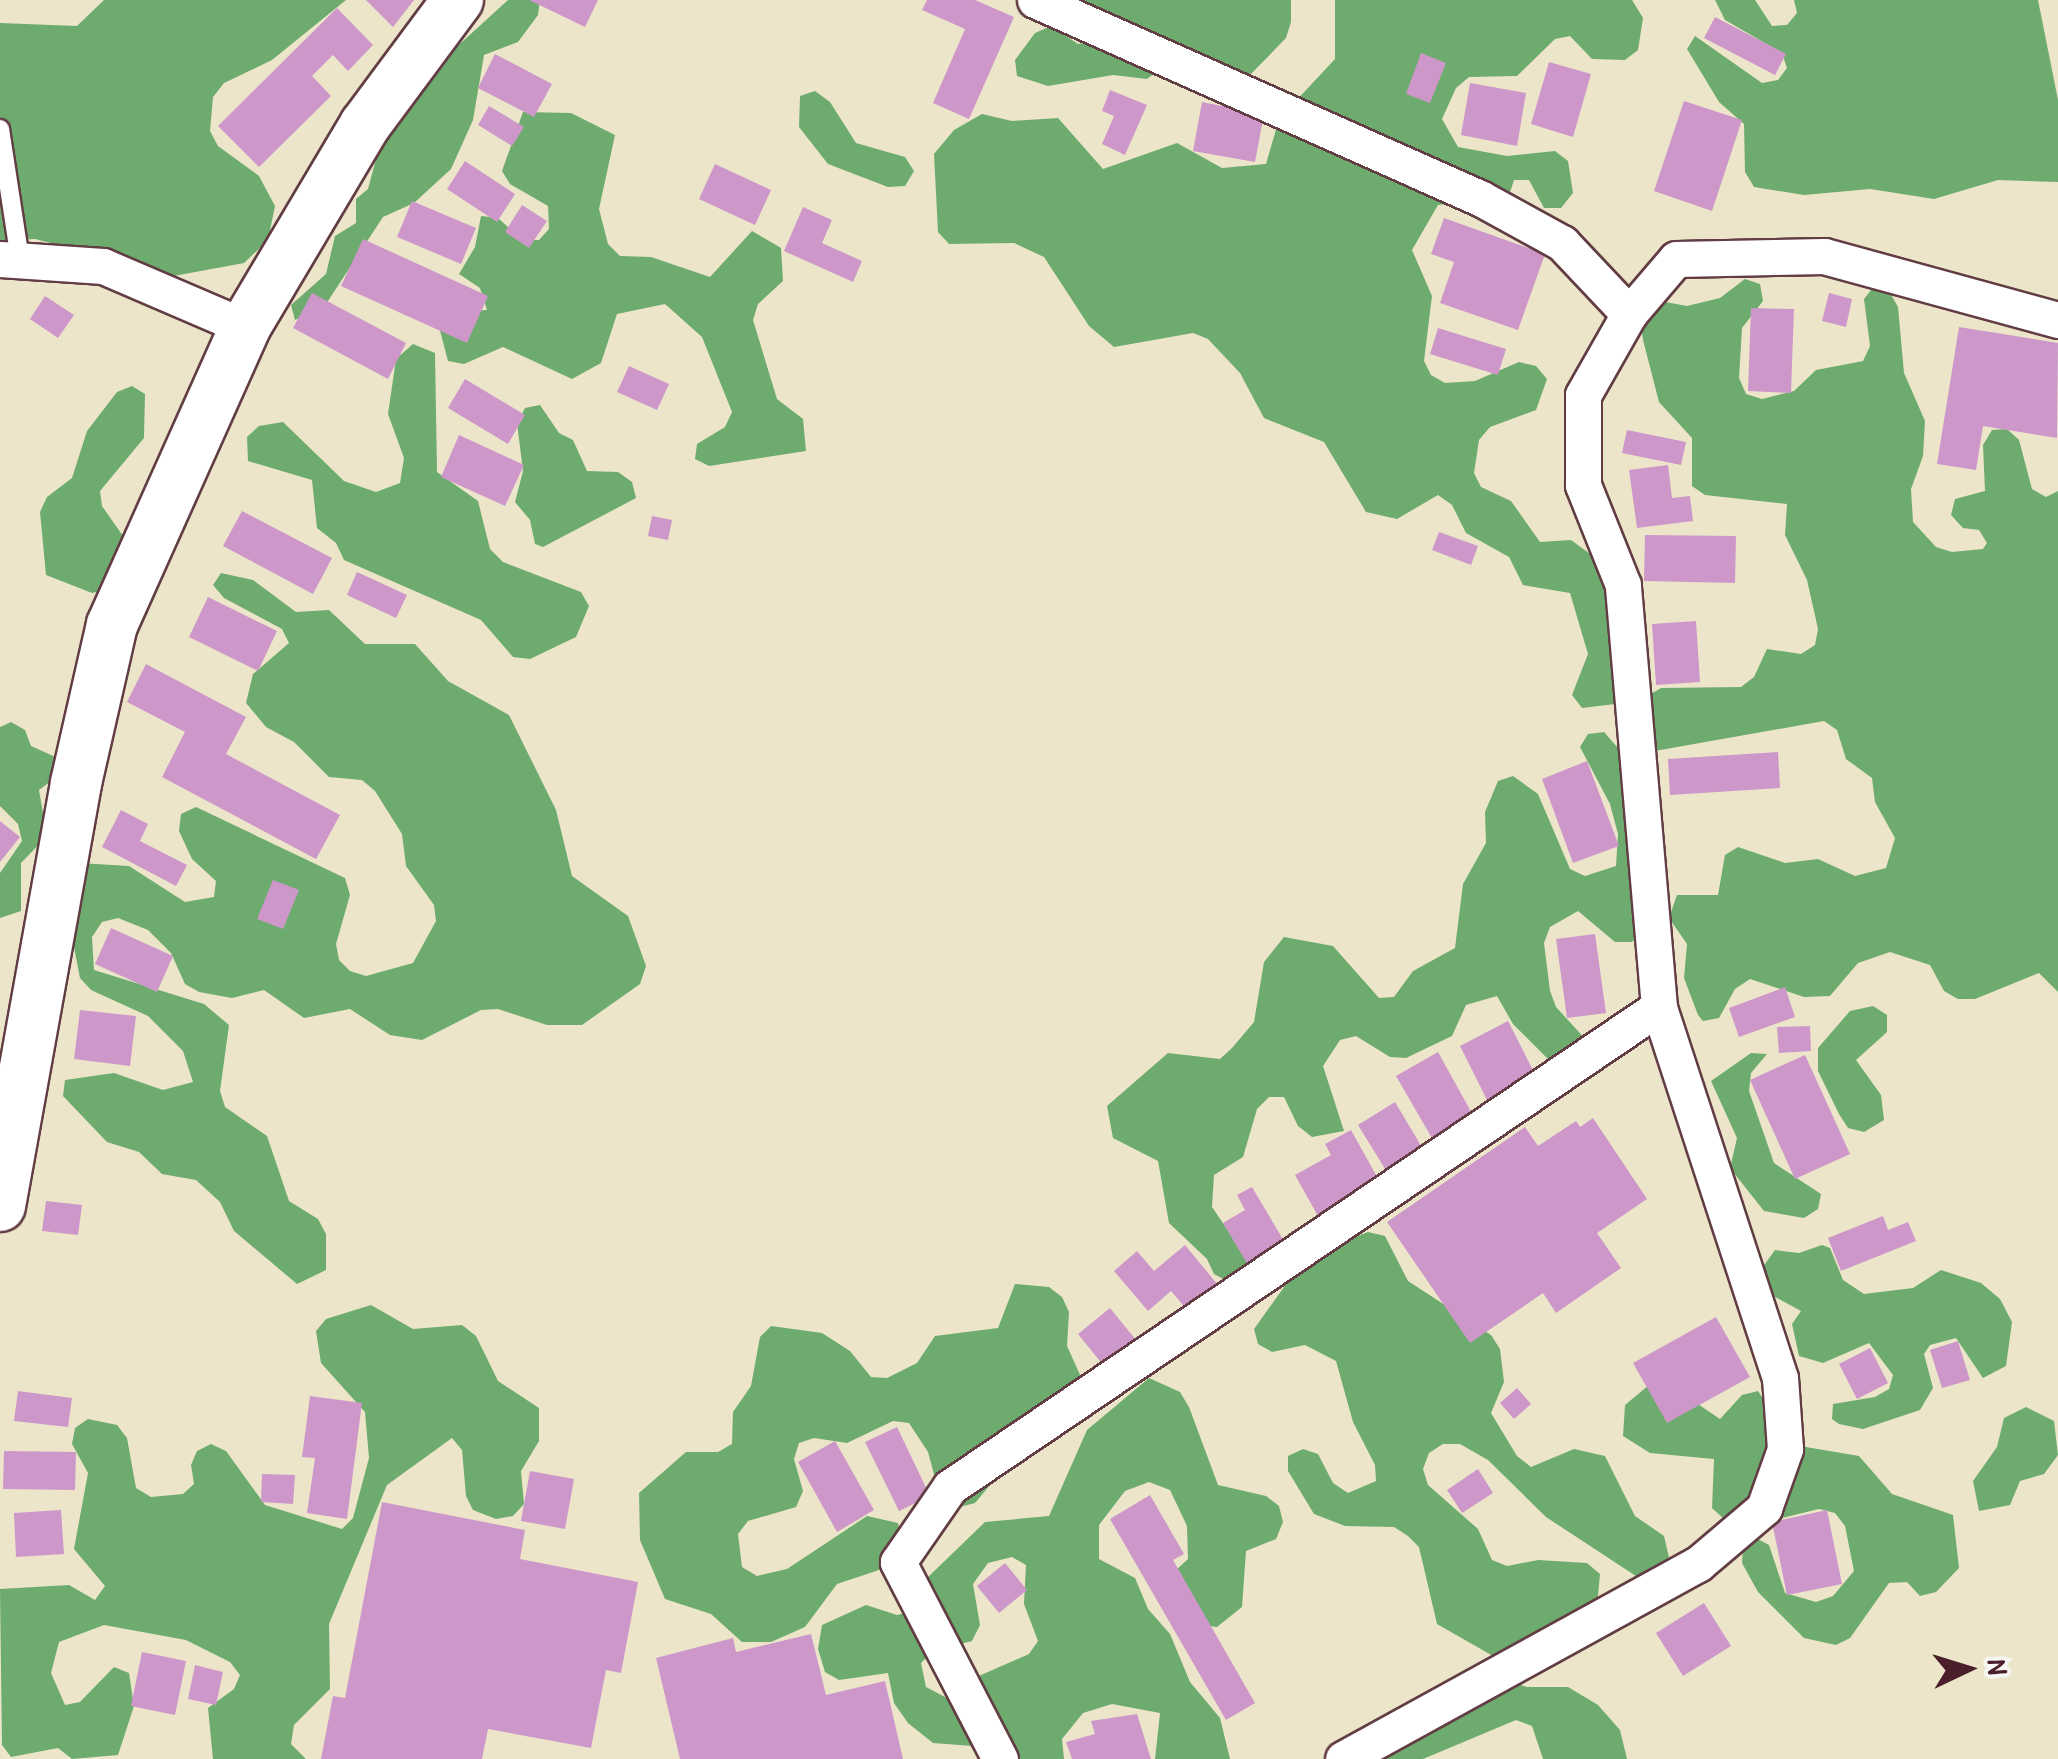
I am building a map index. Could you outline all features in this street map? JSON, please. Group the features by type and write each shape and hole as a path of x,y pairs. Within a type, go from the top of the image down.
{"street":[{"path":"0,1206 76,783 112,626 245,326 365,125 458,0"},
{"path":"1035,0 1480,198 1562,244 1629,314"},
{"path":"1343,1759 1698,1564 1764,1508 1785,1448 1780,1378 1658,1007 1622,585 1583,485 1584,395 1629,314 1676,260 1806,256 2058,320"},
{"path":"10,259 104,266 245,326"},
{"path":"1000,1759 898,1562 950,1487 1658,1007"}],"lane":[{"path":"0,129 10,259"}],"green space":[{"path":"104,0 346,0 272,60 224,83 213,97 210,131 218,146 259,176 275,206 268,240 244,263 141,282 94,254 35,239 0,241 0,23 77,26"},
{"path":"508,0 540,0 538,15 518,42 484,55 473,120 451,169 414,203 383,217 324,307 295,320 291,305 326,274 335,236 356,223 356,199 368,189 380,144 451,52"},
{"path":"1076,0 1291,0 1291,22 1286,38 1251,74 1175,58 1147,79 1113,75 1048,86 1017,76 1015,60 1035,33 1051,26 1078,44 1095,41"},
{"path":"1335,0 1632,0 1643,18 1638,50 1625,60 1592,59 1570,36 1555,39 1517,76 1469,77 1456,88 1442,119 1458,147 1507,156 1555,151 1568,161 1573,193 1561,208 1544,208 1529,180 1514,180 1499,226 1455,203 1438,205 1412,250 1432,296 1424,361 1431,375 1445,383 1475,381 1519,362 1536,366 1547,379 1536,410 1490,427 1479,440 1474,473 1481,487 1511,501 1540,542 1571,540 1597,559 1627,693 1615,704 1582,708 1572,695 1588,654 1570,593 1523,585 1509,557 1466,533 1452,505 1438,495 1397,519 1366,512 1324,442 1264,418 1240,373 1208,339 1193,333 1114,347 1089,326 1044,257 1014,243 949,244 938,232 934,154 954,130 982,114 1012,121 1058,118 1103,169 1177,143 1222,168 1266,164 1279,119 1335,59"},
{"path":"1715,0 1755,0 1772,26 1787,25 1797,13 1794,0 2038,0 2058,100 2058,182 1998,180 1934,199 1870,189 1804,195 1754,187 1745,172 1744,124 1719,102 1687,49 1695,36 1762,83 1778,80 1787,68 1782,53 1725,20"},
{"path":"815,91 830,102 856,143 905,157 914,171 905,186 888,187 828,164 799,127 800,96"},
{"path":"523,112 571,113 615,135 599,209 608,244 620,256 651,257 710,277 752,231 781,248 783,281 758,304 753,320 777,399 803,419 806,451 709,466 695,459 697,444 725,427 732,412 702,337 665,304 617,314 601,363 572,379 503,347 464,364 448,361 438,323 449,311 487,310 480,288 459,274 475,247 481,216 498,218 522,240 539,240 549,229 548,206 510,184 502,171"},
{"path":"1745,279 1760,284 1763,301 1742,328 1739,378 1746,394 1762,399 1794,391 1816,370 1863,361 1870,346 1864,299 1875,285 1889,291 1898,307 1904,373 1925,421 1923,456 1911,489 1913,522 1936,547 1952,552 1983,549 1987,543 1979,530 1963,528 1951,515 1955,499 1985,491 1983,445 1992,430 2007,429 2019,440 2032,489 2046,497 2058,491 2058,992 2039,973 1975,999 1958,999 1944,991 1930,965 1890,952 1858,963 1830,996 1804,997 1750,979 1735,989 1719,1018 1703,1021 1698,1015 1684,978 1687,944 1669,918 1677,895 1718,895 1725,855 1738,847 1785,863 1818,859 1855,876 1886,868 1895,838 1875,802 1872,778 1846,759 1837,730 1824,721 1649,752 1640,700 1661,688 1741,687 1754,677 1767,649 1801,654 1815,645 1818,629 1807,580 1785,535 1787,504 1705,495 1692,486 1692,438 1659,402 1643,340 1641,325 1660,301 1687,306 1720,298"},
{"path":"413,344 435,353 437,472 478,501 490,549 503,562 581,592 589,606 576,637 530,659 513,657 481,620 344,560 336,543 317,528 312,480 248,461 247,437 259,426 283,422 344,481 376,492 400,483 404,458 388,414 396,359"},
{"path":"132,386 145,394 144,438 100,491 102,506 130,546 109,589 92,593 46,575 40,512 47,497 72,478 87,431 117,392"},
{"path":"540,405 559,433 573,440 587,471 618,472 632,482 636,498 543,547 535,544 530,520 515,502 523,471 517,423 525,408"},
{"path":"221,573 253,580 296,612 329,610 365,644 415,644 448,681 509,715 556,810 572,876 628,916 646,966 640,984 582,1025 547,1025 498,1009 481,1010 422,1040 390,1035 350,1009 304,1018 264,990 232,998 199,992 185,984 171,953 148,930 118,918 102,922 92,937 94,970 204,1004 229,1025 220,1091 225,1107 267,1136 289,1201 318,1219 326,1234 326,1270 297,1284 234,1231 220,1202 196,1180 162,1174 139,1152 107,1142 63,1096 65,1080 114,1073 163,1090 193,1082 183,1051 148,1016 91,990 80,978 71,932 79,863 129,866 185,902 214,897 216,881 192,859 179,831 181,814 196,807 345,878 350,895 336,944 339,960 350,971 366,976 413,963 436,921 434,905 406,866 402,834 375,791 362,780 329,777 294,742 266,727 246,703 253,674 289,643 282,629 224,598 213,585"},
{"path":"11,722 25,730 31,746 60,759 59,775 39,790 47,836 21,863 21,911 0,918 0,873 22,841 18,824 0,806 0,727"},
{"path":"1604,732 1632,764 1644,930 1632,942 1615,942 1578,911 1550,927 1544,943 1556,1007 1589,1043 1564,1063 1548,1059 1513,1024 1497,996 1466,1005 1452,1036 1406,1058 1390,1057 1356,1036 1340,1040 1323,1066 1344,1131 1312,1137 1298,1126 1284,1097 1269,1097 1257,1109 1243,1157 1214,1175 1212,1207 1250,1263 1229,1282 1214,1274 1207,1259 1169,1223 1158,1161 1113,1138 1107,1106 1168,1053 1220,1059 1232,1048 1254,1022 1264,962 1284,937 1333,946 1379,998 1394,997 1413,971 1455,948 1463,884 1486,843 1485,812 1498,781 1513,776 1538,794 1570,869 1585,876 1616,866 1618,834 1610,804 1580,747 1588,734"},
{"path":"1873,1006 1887,1015 1887,1032 1856,1060 1881,1095 1884,1120 1864,1132 1848,1128 1839,1114 1818,1071 1818,1048 1850,1011"},
{"path":"1751,1053 1767,1054 1751,1073 1749,1091 1774,1163 1821,1194 1818,1209 1804,1218 1764,1211 1730,1168 1737,1138 1711,1081"},
{"path":"1368,1232 1385,1236 1408,1281 1491,1335 1500,1349 1504,1382 1491,1413 1517,1456 1531,1467 1574,1449 1605,1456 1635,1516 1664,1536 1671,1566 1642,1580 1546,1517 1488,1460 1460,1444 1443,1444 1429,1453 1423,1469 1428,1485 1478,1529 1492,1560 1507,1566 1538,1560 1587,1563 1600,1574 1597,1606 1510,1656 1493,1656 1437,1624 1419,1547 1408,1536 1394,1527 1345,1526 1314,1514 1288,1471 1288,1456 1303,1449 1318,1454 1333,1483 1348,1493 1376,1481 1375,1465 1353,1422 1336,1361 1305,1345 1272,1352 1258,1344 1254,1329 1307,1255"},
{"path":"1822,1245 1830,1248 1843,1280 1864,1294 1913,1288 1941,1270 1981,1283 2000,1299 2012,1322 2006,1366 1983,1378 1956,1338 1930,1345 1924,1354 1933,1388 1920,1410 1863,1429 1839,1424 1832,1419 1833,1404 1875,1397 1889,1389 1893,1375 1869,1343 1823,1363 1799,1356 1792,1324 1801,1311 1766,1292 1762,1268 1775,1250 1799,1253"},
{"path":"1015,1284 1049,1287 1062,1297 1069,1312 1067,1346 1081,1377 975,1503 944,1511 928,1452 909,1423 893,1421 847,1443 814,1438 799,1443 794,1459 803,1491 796,1507 748,1521 738,1534 742,1567 757,1576 787,1569 867,1516 898,1523 901,1539 885,1568 837,1584 805,1627 771,1642 742,1642 711,1614 665,1599 640,1540 639,1493 686,1452 718,1452 732,1444 733,1412 751,1386 760,1337 771,1326 822,1333 850,1351 871,1377 887,1378 917,1363 935,1336 998,1328"},
{"path":"371,1305 413,1329 462,1325 476,1336 498,1381 539,1408 539,1441 521,1471 524,1504 513,1516 496,1519 473,1510 466,1496 462,1450 452,1438 387,1485 329,1624 330,1689 294,1725 291,1744 306,1759 213,1759 208,1708 234,1689 240,1675 230,1662 186,1640 104,1625 59,1642 51,1673 65,1705 80,1702 114,1667 129,1673 134,1706 118,1755 72,1759 58,1748 11,1757 2,1745 0,1589 69,1585 95,1600 105,1586 74,1549 88,1473 72,1444 75,1428 88,1419 117,1425 127,1438 136,1488 151,1497 183,1494 194,1484 191,1465 197,1451 211,1444 226,1451 265,1505 342,1529 353,1518 369,1458 365,1412 321,1363 316,1331 326,1319"},
{"path":"1149,1378 1180,1392 1218,1485 1266,1496 1279,1506 1283,1522 1276,1539 1246,1551 1242,1607 1217,1627 1209,1626 1176,1570 1188,1559 1187,1526 1170,1490 1149,1482 1125,1491 1099,1525 1099,1559 1135,1578 1148,1609 1170,1634 1190,1682 1220,1718 1230,1759 1155,1759 1160,1713 1112,1704 1083,1713 1062,1739 1064,1759 1003,1759 972,1679 1029,1654 1038,1641 1024,1604 1026,1565 1012,1557 988,1563 973,1584 980,1625 972,1641 933,1651 921,1663 926,1687 970,1710 979,1740 973,1746 933,1743 908,1723 894,1703 888,1673 839,1680 825,1672 818,1649 822,1625 866,1605 897,1615 912,1611 926,1579 985,1522 1049,1516 1087,1430"},
{"path":"1649,1385 1680,1392 1720,1419 1742,1395 1758,1391 1794,1445 1859,1456 1892,1494 1953,1515 1959,1568 1936,1592 1920,1596 1907,1582 1889,1583 1850,1638 1836,1645 1804,1638 1758,1592 1742,1563 1743,1547 1756,1538 1769,1545 1785,1593 1816,1602 1833,1596 1854,1571 1845,1526 1835,1513 1819,1509 1757,1524 1724,1519 1712,1508 1714,1459 1650,1453 1623,1436 1625,1405"},
{"path":"2026,1407 2054,1421 2058,1455 2044,1474 2020,1481 2010,1505 1979,1511 1973,1481 1997,1447 2004,1418"},
{"path":"1487,1674 1527,1687 1568,1687 1598,1705 1620,1730 1627,1759 1543,1759 1532,1726 1516,1720 1423,1759 1339,1759"}],"building":[{"path":"366,0 414,0 393,27"},
{"path":"529,0 598,0 585,27"},
{"path":"927,0 975,0 1014,17 969,119 933,103 965,29 922,10"},
{"path":"337,8 373,45 348,71 333,55 312,76 331,96 259,167 218,126"},
{"path":"1715,17 1786,54 1775,75 1704,38"},
{"path":"1421,53 1446,63 1430,103 1406,94"},
{"path":"495,54 552,84 534,117 478,88"},
{"path":"1549,62 1591,74 1573,137 1531,124"},
{"path":"1470,83 1526,93 1517,146 1461,135"},
{"path":"1110,90 1147,105 1125,155 1102,144 1114,116 1102,111"},
{"path":"1224,95 1266,103 1255,162 1193,151 1202,102 1222,106"},
{"path":"1684,101 1742,120 1712,211 1654,191"},
{"path":"489,106 524,127 512,146 478,125"},
{"path":"465,161 515,194 497,222 447,189"},
{"path":"715,164 771,190 755,225 699,199"},
{"path":"412,201 476,228 461,264 397,237"},
{"path":"522,205 547,221 529,248 505,232"},
{"path":"803,207 832,220 822,243 862,261 853,282 784,251"},
{"path":"1444,218 1545,254 1518,330 1440,303 1454,262 1431,254"},
{"path":"363,239 488,296 467,343 341,286"},
{"path":"312,293 406,343 388,379 293,328"},
{"path":"1829,293 1852,299 1846,327 1822,321"},
{"path":"45,296 74,315 58,338 30,319"},
{"path":"1751,308 1794,309 1791,393 1748,391"},
{"path":"1959,327 2058,343 2057,438 1983,426 1976,470 1937,464"},
{"path":"1438,328 1506,349 1498,375 1430,354"},
{"path":"629,366 669,384 657,410 617,392"},
{"path":"465,379 525,415 508,444 448,408"},
{"path":"1627,430 1686,442 1681,465 1622,453"},
{"path":"459,435 524,465 505,506 441,477"},
{"path":"1668,465 1672,498 1690,496 1693,521 1637,528 1629,470"},
{"path":"242,511 332,558 313,594 223,546"},
{"path":"652,516 672,520 668,540 648,536"},
{"path":"1439,532 1478,546 1471,565 1432,550"},
{"path":"1645,535 1736,536 1735,583 1644,581"},
{"path":"357,572 407,595 396,618 347,595"},
{"path":"208,597 277,631 258,671 189,637"},
{"path":"1696,621 1700,682 1656,685 1652,624"},
{"path":"146,664 246,717 226,754 340,815 316,859 162,777 185,732 127,702"},
{"path":"1778,752 1780,788 1670,795 1668,759"},
{"path":"1587,761 1619,846 1573,863 1542,779"},
{"path":"121,810 148,824 140,841 187,865 176,886 102,847"},
{"path":"0,821 20,837 0,862"},
{"path":"273,880 299,890 283,929 257,919"},
{"path":"111,928 173,956 157,992 95,964"},
{"path":"1595,934 1606,1013 1567,1018 1556,939"},
{"path":"1785,987 1795,1017 1739,1037 1729,1008"},
{"path":"80,1010 136,1016 130,1066 74,1059"},
{"path":"1508,1021 1536,1076 1488,1102 1460,1046"},
{"path":"1810,1026 1811,1051 1779,1053 1777,1027"},
{"path":"1438,1052 1474,1117 1433,1140 1396,1076"},
{"path":"1805,1055 1850,1154 1795,1179 1750,1080"},
{"path":"1395,1102 1426,1154 1390,1177 1358,1125"},
{"path":"1593,1118 1647,1199 1597,1233 1621,1268 1556,1313 1543,1293 1470,1343 1387,1222 1525,1127 1538,1146 1576,1121 1580,1127"},
{"path":"1351,1130 1381,1184 1319,1218 1295,1175 1331,1155 1325,1144"},
{"path":"1252,1187 1291,1253 1254,1275 1223,1223 1245,1210 1237,1195"},
{"path":"46,1201 82,1205 78,1235 42,1231"},
{"path":"1883,1216 1888,1230 1908,1222 1916,1241 1841,1271 1828,1238"},
{"path":"1185,1245 1218,1285 1188,1311 1171,1291 1148,1311 1114,1271 1137,1251 1154,1271"},
{"path":"1110,1308 1145,1351 1112,1376 1078,1334"},
{"path":"1716,1317 1750,1377 1667,1423 1633,1363"},
{"path":"1958,1341 1970,1380 1942,1388 1930,1350"},
{"path":"1870,1348 1888,1383 1857,1399 1839,1364"},
{"path":"1517,1388 1531,1404 1514,1419 1500,1403"},
{"path":"18,1391 72,1398 68,1427 14,1421"},
{"path":"310,1396 362,1403 347,1519 307,1513 315,1458 302,1457"},
{"path":"897,1427 930,1496 899,1511 865,1442"},
{"path":"835,1441 874,1510 837,1532 798,1462"},
{"path":"4,1451 76,1452 75,1490 3,1489"},
{"path":"1478,1469 1493,1493 1462,1513 1447,1490"},
{"path":"530,1471 574,1479 565,1529 521,1521"},
{"path":"262,1474 295,1475 293,1504 261,1502"},
{"path":"1150,1495 1184,1554 1173,1560 1255,1703 1226,1720 1110,1519"},
{"path":"382,1502 525,1530 520,1559 638,1582 621,1673 606,1670 591,1748 488,1729 482,1759 321,1759 333,1696 345,1698"},
{"path":"61,1510 64,1554 16,1557 14,1513"},
{"path":"1827,1510 1842,1584 1787,1595 1772,1522"},
{"path":"1005,1563 1027,1590 999,1613 977,1586"},
{"path":"1704,1603 1731,1646 1683,1676 1656,1633"},
{"path":"811,1634 826,1695 885,1681 903,1759 680,1759 656,1658 733,1638 736,1652"},
{"path":"142,1652 186,1661 175,1715 131,1706"},
{"path":"195,1665 223,1672 216,1705 188,1699"},
{"path":"1137,1714 1151,1759 1072,1759 1066,1742 1095,1734 1091,1721"}]}
